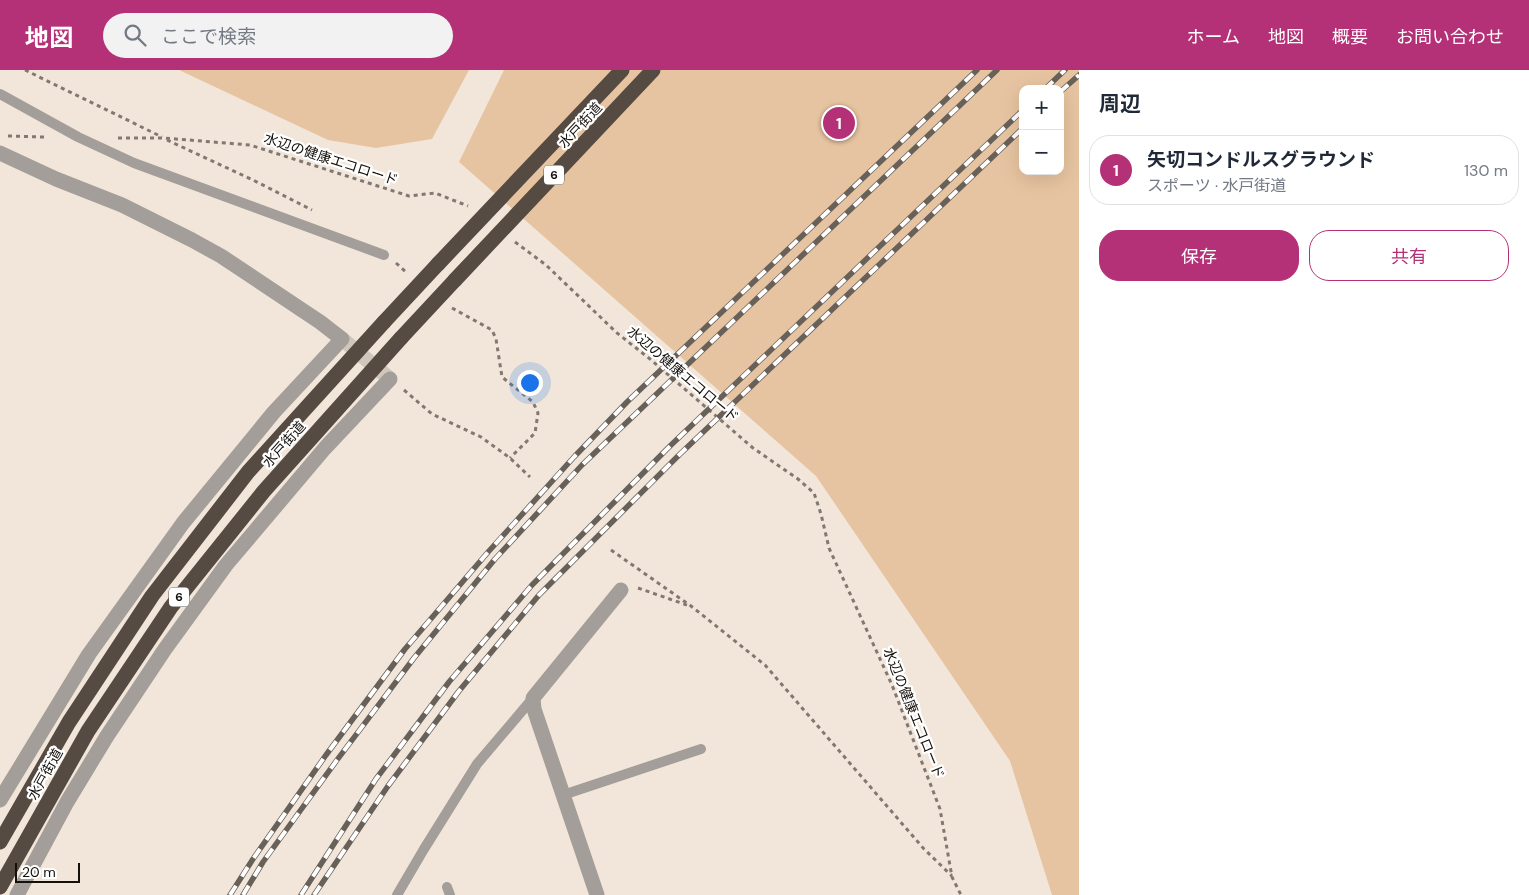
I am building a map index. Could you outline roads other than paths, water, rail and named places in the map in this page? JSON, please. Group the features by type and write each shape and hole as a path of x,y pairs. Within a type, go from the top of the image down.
{"highway":[{"name":"水戸街道","path":"0,842 69,722 152,596 248,472 384,322 622,70"},
{"name":"水戸街道","path":"0,887 88,731 171,607 264,490 401,338 653,70"}],"street":[{"path":"0,153 56,179 122,205 192,240 221,256 320,322 342,339 274,412 183,523 89,654 0,800"},
{"path":"17,895 67,802 165,649 233,558 325,448 390,379"},
{"path":"597,895 534,709 533,698 621,590"}],"lane":[{"path":"0,94 78,137 134,163 384,254"},
{"path":"397,895 477,764 533,698"},
{"path":"563,795 701,748"}],"tunnel":[{"path":"342,339 390,379"}],"railway":[{"path":"230,895 326,755 405,649 489,551 574,457 627,402 977,70"},
{"path":"243,895 263,862 337,760 414,658 495,559 582,465 997,70"},
{"path":"1049,85 1065,70"},
{"path":"1064,88 1079,75"},
{"path":"301,895 376,779 449,682 532,585 670,446 1019,114"},
{"path":"314,895 388,786 459,691 539,595 679,455 1021,130"}],"place":[{"name":"矢切コンドルスグラウンド","path":"839,123"}]}
